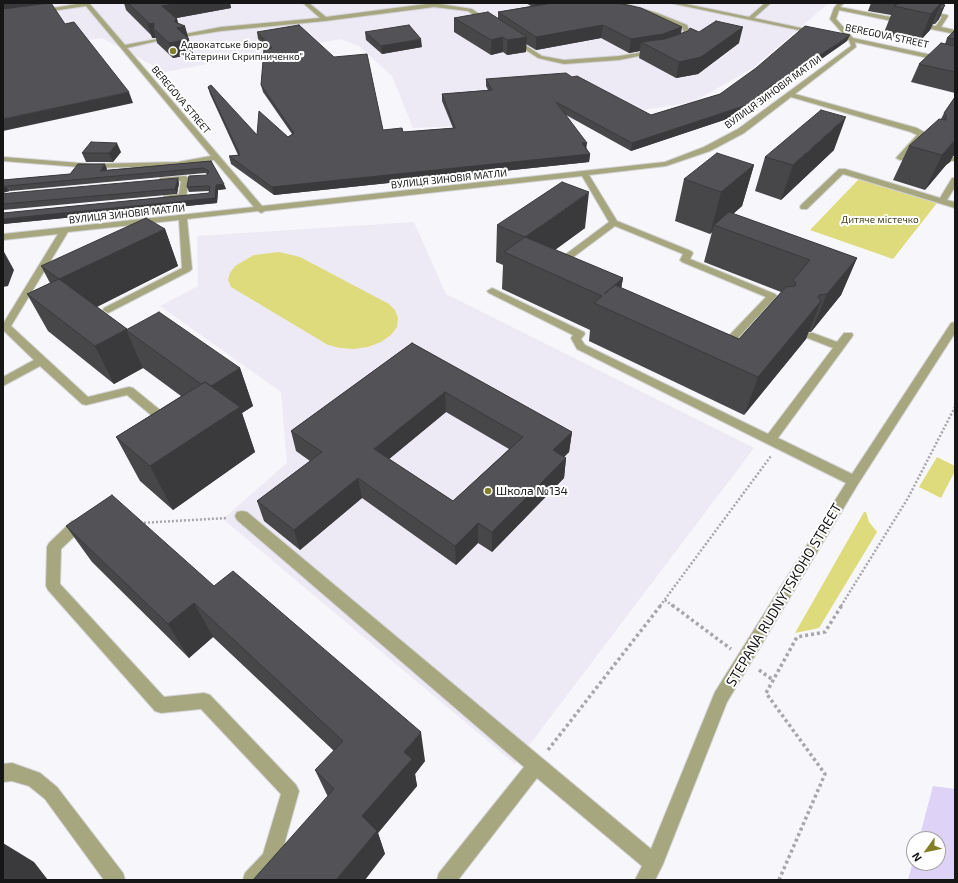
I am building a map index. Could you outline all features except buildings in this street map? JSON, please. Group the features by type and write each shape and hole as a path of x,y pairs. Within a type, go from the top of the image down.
{"street":[{"path":"306,3 325,19"},
{"path":"619,3 655,14 685,26 688,36 682,44 675,46"},
{"path":"673,3 824,33"},
{"path":"751,18 768,3"},
{"path":"841,3 837,8 833,19 851,39"},
{"path":"29,12 88,4"},
{"name":"BEREGOVA STREET","path":"88,4 262,210"},
{"path":"183,35 221,29 325,19 434,5 470,10 497,28"},
{"path":"837,8 955,32"},
{"path":"922,11 945,16 937,28"},
{"path":"485,20 493,19"},
{"path":"510,36 540,56 564,62 619,58 662,51"},
{"name":"BEREGOVA STREET","path":"837,36 955,62"},
{"name":"ВУЛИЦЯ ЗИНОВІЯ МАТЛИ","path":"3,237 262,210 666,164 707,149 741,131 854,46 851,39"},
{"path":"123,47 155,40"},
{"path":"789,94 914,130 921,134 900,158"},
{"path":"911,146 926,150"},
{"path":"3,159 92,166 178,164 216,157"},
{"path":"804,207 842,170 955,205"},
{"path":"585,174 614,223 688,253 684,260 772,296 719,352"},
{"path":"153,181 188,178 183,194 180,197"},
{"path":"942,201 955,180"},
{"path":"157,199 193,195"},
{"path":"108,310 187,269 183,218"},
{"path":"555,266 614,223"},
{"path":"65,230 6,327 86,401 129,391 176,429"},
{"path":"492,291 580,334 576,338 581,347 854,481"},
{"path":"756,313 769,318"},
{"name":"STEPANA RUDNYTSKOHO STREET","path":"644,880 654,864 721,697 854,481 955,325"},
{"path":"809,335 839,347"},
{"path":"775,442 848,335"},
{"path":"3,382 41,361"},
{"path":"242,516 536,766 654,864"},
{"path":"77,525 54,547 53,586 161,705 204,701 290,791 271,859 252,880"},
{"path":"446,880 536,766"},
{"path":"3,772 12,772 34,779 51,793 116,880"}],"path":[{"path":"779,880 824,774 766,693 797,637 825,632 908,498 955,407"},
{"path":"536,766 666,600 775,442"},
{"path":"138,523 223,519 242,516"},
{"path":"666,600 773,680"}],"shaded area":[{"path":"3,3 829,3 753,68 693,102 568,122 413,128 392,76 359,46 340,39 165,72 102,38 67,43"},
{"name":"Школа №134","path":"414,222 446,294 754,448 515,764 223,519 287,463 281,392 160,306 198,286 197,236"},
{"path":"933,786 955,789 955,880 908,880 910,871 946,871 946,831 921,831"}],"green space":[{"name":"Дитяче містечко","path":"859,179 937,203 893,259 810,230"},
{"path":"279,252 300,257 389,304 395,310 398,318 397,327 391,335 381,342 368,347 354,349 340,348 328,345 231,287 228,280 230,273 235,266 254,255"},
{"path":"937,457 955,466 955,471 941,498 919,487"},
{"path":"864,512 866,512 869,522 877,532 819,628 795,633"}],"place":[{"name":"Адвокатське бюро \"Катерини Скрипниченко\"","path":"173,51"},
{"name":"Школа №134","path":"488,491"}]}
